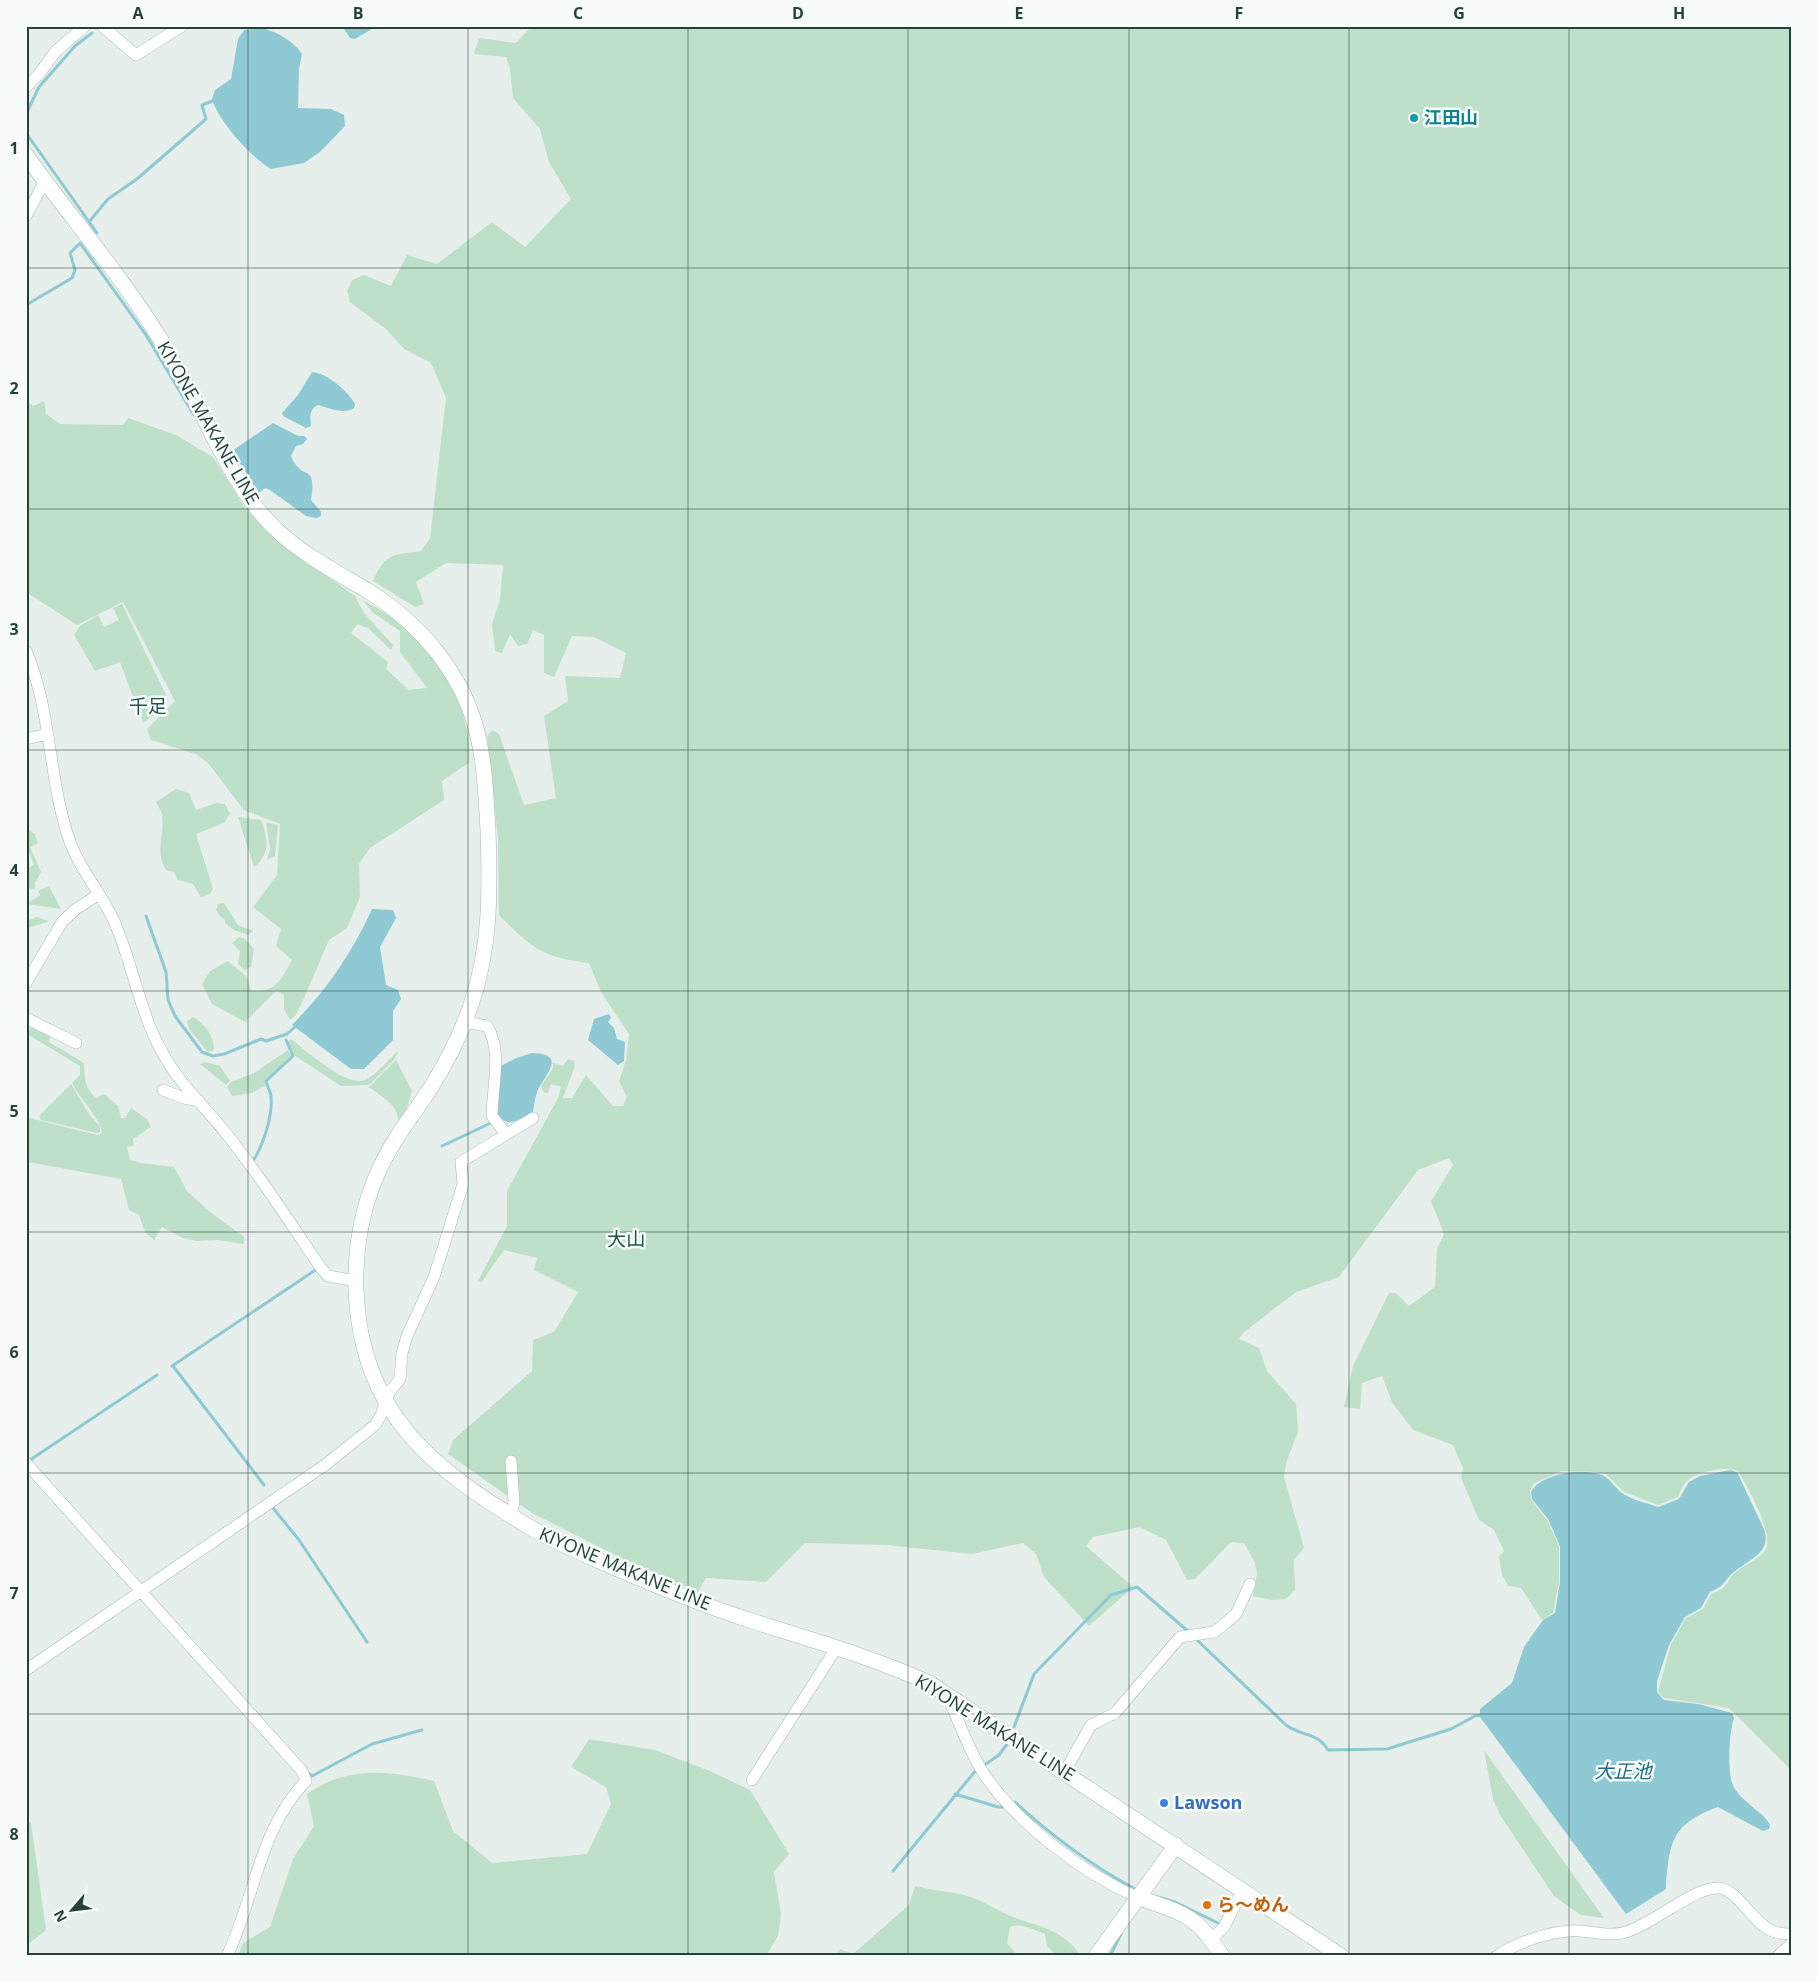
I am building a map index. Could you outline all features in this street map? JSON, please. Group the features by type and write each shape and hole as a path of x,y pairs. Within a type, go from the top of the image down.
{"main road":[{"name":"KIYONE MAKANE LINE","path":"26,155 158,335 183,378 228,465 257,510 300,550 372,593 406,618 438,652 457,682 473,718 483,764 490,896 488,932 482,968 464,1022 448,1058 390,1148 371,1189 359,1235 356,1281 359,1325 363,1348 370,1372 386,1404 406,1432 440,1465 536,1531 677,1594 899,1669 946,1694 1341,1956"},
{"path":"1096,1956 1176,1845"},
{"path":"1138,1896 1196,1921 1212,1939 1222,1956"}],"street":[{"path":"26,87 39,74 56,51 85,26"},
{"path":"102,26 136,55 182,26"},
{"path":"26,216 45,181"},
{"path":"26,651 37,679 57,792 70,841 114,920 125,947 155,1038 170,1066 226,1134 321,1268 328,1276 356,1281"},
{"path":"26,740 48,734"},
{"path":"26,983 62,922 76,909 100,894"},
{"path":"26,1018 76,1042"},
{"path":"464,1022 486,1026 491,1033 496,1056 492,1098 495,1121 506,1134"},
{"path":"163,1090 184,1098 199,1101"},
{"path":"26,1670 325,1465 374,1425 394,1385 400,1379 402,1353 407,1336 434,1277 457,1207 462,1184 462,1162 533,1118"},
{"path":"511,1461 514,1502 511,1515"},
{"path":"26,1463 144,1590 302,1771 306,1781 282,1811 268,1840 255,1875 241,1924 227,1956"},
{"path":"1065,1772 1091,1725 1115,1713 1180,1637 1214,1632 1236,1614 1250,1584"},
{"path":"752,1780 837,1647"},
{"path":"946,1694 981,1768 993,1786 1058,1848 1112,1885 1138,1896"},
{"path":"1497,1956 1510,1947 1569,1931 1612,1934 1626,1932 1661,1916 1703,1891 1720,1888 1729,1892 1764,1926 1772,1931 1791,1934"},
{"path":"1212,1939 1224,1927 1243,1890"},
{"path":"1778,1956 1791,1944"}],"green space":[{"path":"532,26 1791,26 1791,1770 1729,1708 1664,1698 1658,1692 1671,1644 1686,1618 1703,1609 1711,1594 1724,1587 1736,1572 1760,1556 1766,1549 1766,1532 1763,1521 1738,1471 1719,1469 1699,1474 1686,1482 1678,1497 1658,1505 1624,1492 1606,1474 1597,1472 1561,1471 1533,1484 1530,1491 1531,1499 1547,1520 1559,1546 1559,1582 1553,1613 1542,1620 1521,1588 1508,1586 1502,1575 1499,1557 1504,1551 1494,1530 1479,1520 1461,1478 1463,1468 1453,1445 1413,1430 1392,1402 1382,1376 1362,1383 1360,1409 1344,1407 1353,1366 1389,1293 1396,1293 1409,1306 1435,1287 1437,1249 1444,1234 1431,1201 1453,1165 1449,1158 1418,1170 1339,1277 1296,1292 1243,1333 1239,1339 1259,1348 1267,1371 1296,1404 1298,1432 1286,1463 1284,1477 1304,1548 1294,1560 1295,1590 1286,1599 1272,1600 1253,1596 1257,1574 1255,1563 1244,1543 1231,1542 1195,1579 1187,1580 1166,1540 1140,1527 1093,1537 1086,1546 1133,1587 1089,1626 1044,1577 1036,1554 1023,1543 972,1554 886,1545 805,1543 766,1582 706,1578 698,1592 617,1556 532,1513 448,1454 453,1440 532,1371 533,1340 554,1332 578,1292 534,1270 537,1258 504,1250 481,1283 478,1281 507,1226 507,1191 558,1098 561,1087 551,1084 548,1093 544,1093 541,1086 553,1068 553,1063 563,1066 568,1059 574,1061 575,1066 563,1098 572,1098 586,1075 613,1106 623,1106 627,1097 619,1081 626,1060 629,1034 601,992 589,963 559,958 538,949 520,936 499,915 498,839 487,736 492,730 499,734 524,805 556,798 544,716 568,701 565,676 620,678 626,653 594,637 572,636 554,677 544,673 544,635 533,630 527,644 518,646 510,634 502,653 495,651 492,624 500,599 503,565 446,563 416,582 424,604 415,607 373,581 386,560 397,555 421,551 430,538 446,398 431,363 404,349 386,329 350,302 347,291 352,280 364,275 391,286 407,255 437,264 492,222 525,247 571,199 549,162 540,129 513,98 510,69 506,57 474,54 479,38 516,43"},
{"path":"26,400 33,406 44,401 46,414 60,424 123,425 128,418 176,435 213,457 244,507 267,532 355,596 364,613 393,645 391,650 368,628 357,624 351,633 388,662 386,669 409,690 427,688 400,652 400,631 372,612 363,600 404,627 427,652 447,680 462,712 467,728 469,763 442,781 444,800 370,848 359,864 360,897 347,928 329,940 296,1015 290,1020 284,1009 284,995 276,991 245,1022 212,1004 202,984 210,971 228,961 246,976 251,990 266,990 277,984 292,960 276,946 281,929 253,907 277,875 280,824 244,810 208,763 196,754 151,740 147,729 175,701 123,602 77,625 26,592"},
{"path":"122,604 166,695 165,706 143,723 120,662 95,671 74,635 80,626 98,615 104,627 119,620 113,608"},
{"path":"176,789 189,793 196,810 216,803 225,804 230,814 224,823 196,834 213,889 210,894 201,897 193,884 178,880 174,872 166,870 161,856 163,823 161,811 156,802"},
{"path":"238,817 261,820 266,840 266,851 254,867"},
{"path":"266,822 278,825 275,856 267,860 270,848"},
{"path":"26,828 35,834 38,843 30,847 41,872 35,883 35,889 26,888 28,868 34,865 26,843"},
{"path":"49,886 61,909 27,904 40,895 38,891"},
{"path":"224,903 238,925 253,931 248,935 234,930 225,923 225,920 216,910 218,904"},
{"path":"36,917 49,921 26,929 26,922"},
{"path":"239,937 245,939 254,949 251,967 244,970 238,964 240,951 232,943"},
{"path":"193,1017 208,1030 214,1050 208,1052 189,1029 187,1021"},
{"path":"32,1026 51,1034 49,1042 84,1063 87,1086 96,1098 104,1094 118,1106 121,1118 125,1118 131,1108 147,1119 151,1127 133,1139 134,1146 127,1147 130,1160 174,1167 187,1191 210,1212 244,1237 244,1244 217,1240 196,1241 183,1238 162,1227 154,1240 145,1232 139,1215 129,1210 121,1179 28,1162 26,1117 97,1135 102,1133 94,1115 72,1083 80,1075 80,1066 27,1034"},
{"path":"291,1039 339,1074 359,1081 367,1079 379,1070 399,1050 394,1060 369,1085 341,1086 294,1055 288,1042"},
{"path":"288,1050 291,1056 264,1082 266,1086 251,1093 232,1096 227,1087 231,1082 254,1073"},
{"path":"396,1060 412,1091 405,1113 398,1120 392,1105 369,1087"},
{"path":"205,1062 220,1066 230,1081 226,1085 200,1064"},
{"path":"71,1084 89,1114 100,1126 100,1132 97,1133 41,1120 39,1116"},
{"path":"589,1739 655,1750 710,1771 750,1790 789,1854 774,1872 781,1914 778,1936 766,1956 238,1956 243,1943 270,1927 293,1859 314,1826 307,1794 338,1778 369,1773 385,1773 434,1781 453,1831 492,1863 587,1854 611,1804 606,1787 571,1767"},
{"path":"1484,1750 1604,1918 1581,1915 1554,1896 1500,1815 1493,1799"},
{"path":"26,1820 31,1823 46,1930 26,1946"},
{"path":"915,1886 966,1895 1006,1914 1047,1929 1065,1939 1081,1956 1057,1956 1047,1946 1045,1934 1019,1925 1010,1927 1007,1943 1018,1956 837,1956 840,1949 853,1954 909,1905"}],"water":[{"path":"342,26 377,26 355,39 350,38"},
{"path":"263,28 275,32 294,44 302,54 299,69 298,108 331,109 344,115 345,126 320,152 304,163 271,169 245,148 228,128 212,99 215,90 231,79 238,39 244,30"},
{"path":"312,372 318,373 336,383 355,404 354,408 346,411 318,405 310,416 311,426 306,428 283,416 282,413 298,395"},
{"path":"273,423 307,439 303,444 296,446 291,456 295,464 307,473 312,480 311,500 321,512 321,516 317,518 306,516 270,490 265,488 259,493 232,451"},
{"path":"372,909 393,910 396,918 380,947 386,985 398,990 401,999 393,1011 393,1040 364,1069 351,1069 292,1025 316,999 337,971 356,941"},
{"path":"609,1014 611,1018 608,1022 614,1028 617,1039 625,1042 624,1061 618,1065 588,1040 594,1019"},
{"path":"532,1053 543,1054 549,1057 552,1061 551,1066 537,1092 533,1112 515,1121 506,1121 498,1114 501,1066 516,1058"},
{"name":"大正池","path":"1730,1470 1737,1472 1763,1527 1766,1536 1765,1543 1763,1549 1753,1559 1730,1575 1722,1585 1710,1592 1701,1608 1685,1617 1669,1645 1657,1681 1657,1692 1664,1700 1698,1704 1732,1713 1734,1718 1729,1762 1733,1785 1739,1795 1763,1816 1770,1825 1769,1829 1763,1831 1718,1807 1690,1821 1675,1837 1671,1847 1666,1889 1626,1914 1480,1717 1480,1709 1512,1683 1524,1647 1543,1620 1555,1613 1560,1582 1560,1546 1548,1519 1532,1499 1531,1492 1536,1486 1553,1476 1574,1472 1594,1473 1605,1476 1619,1491 1626,1495 1658,1507 1679,1499 1689,1482 1700,1476"}],"waterway":[{"path":"26,114 39,87 75,46 92,33"},
{"path":"89,222 108,199 137,179 206,119 202,105 215,100"},
{"path":"26,133 97,233"},
{"path":"26,305 72,278 75,270 70,253 80,243 146,335 194,415"},
{"path":"146,916 166,972 168,1000 175,1016 202,1052 213,1056 224,1054 261,1039 266,1041 287,1034 297,1025"},
{"path":"253,1161 264,1139 269,1121 271,1095 266,1081 293,1056 286,1040"},
{"path":"442,1146 493,1122"},
{"path":"172,1366 317,1269"},
{"path":"173,1366 264,1485"},
{"path":"31,1461 157,1375"},
{"path":"273,1508 299,1540 367,1642"},
{"path":"1014,1727 1034,1674 1111,1595 1137,1587 1190,1633"},
{"path":"1196,1639 1286,1725 1314,1737 1328,1750 1387,1749 1451,1729 1475,1716 1482,1715"},
{"path":"307,1772 312,1776 372,1744 422,1730"},
{"path":"983,1766 999,1755 1007,1744"},
{"path":"893,1871 977,1769"},
{"path":"955,1794 998,1807 1005,1807"},
{"path":"1015,1802 1072,1849 1135,1889"},
{"path":"1158,1897 1175,1902 1222,1925"},
{"path":"1110,1956 1121,1934"}],"place":[{"name":"江田山","path":"1414,118"},
{"name":"Lawson","path":"1164,1803"},
{"name":"ら～めん","path":"1207,1905"}],"district":[{"name":"千足","path":"148,706"},
{"name":"大山","path":"626,1239"}]}
